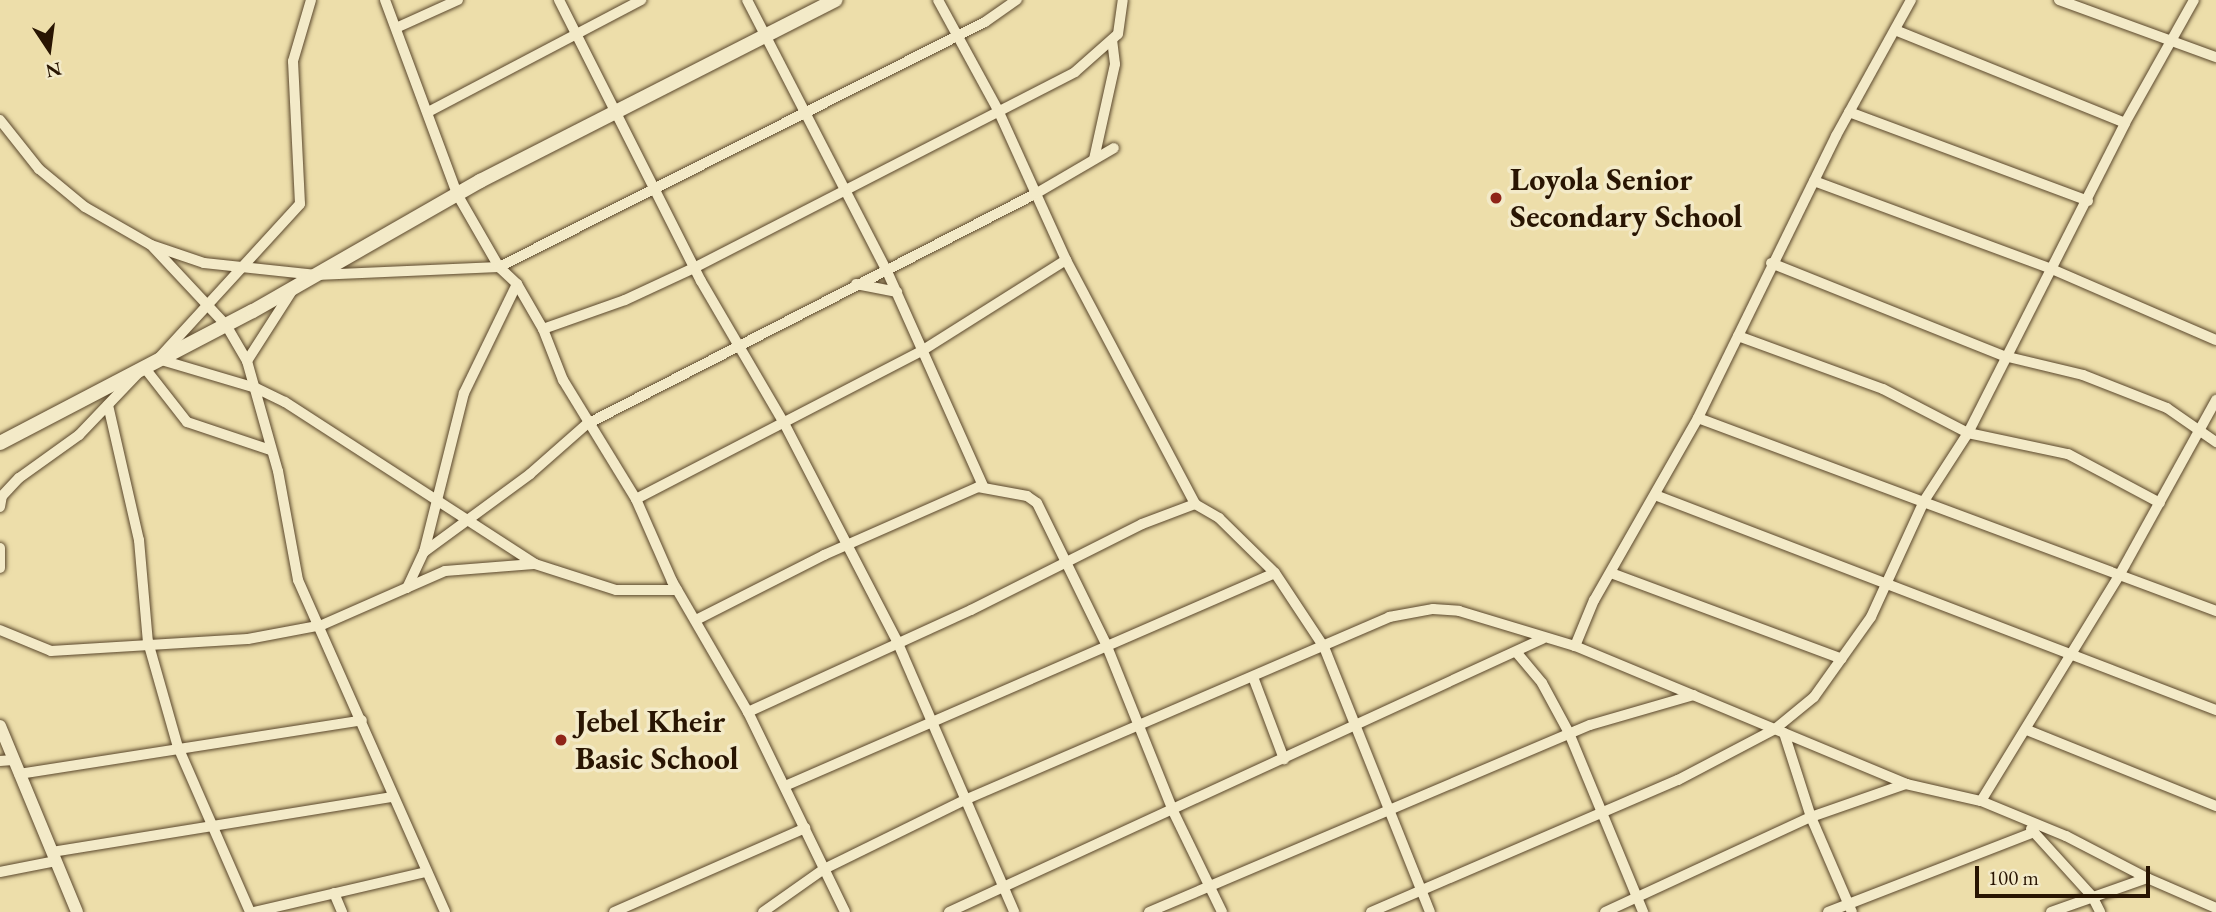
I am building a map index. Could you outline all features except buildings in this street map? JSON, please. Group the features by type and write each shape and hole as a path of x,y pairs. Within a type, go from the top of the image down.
{"main road":[{"path":"0,443 226,325 457,194 836,0"}],"street":[{"path":"311,0 293,61 300,204 205,303 158,359 256,388 437,499 535,564 616,590 677,590"},
{"path":"386,0 457,194 499,267 517,284 543,329 587,424 636,499 677,590 748,712 845,912"},
{"path":"396,28 458,0"},
{"path":"559,0 694,268 783,423 897,641 1014,912"},
{"path":"428,112 641,0"},
{"path":"747,0 886,269 983,485"},
{"path":"939,0 998,110 1066,260 1195,504 1219,518 1275,573 1324,647 1430,912"},
{"path":"0,120 39,169 85,207 151,245 204,263 316,275 499,267 804,110 957,36 1017,0"},
{"path":"543,329 625,300 694,268 1075,72 1112,40 1124,17 1123,0"},
{"path":"1575,646 1611,573 1698,418 1771,263 1849,112 1911,0"},
{"path":"2059,0 2216,57"},
{"path":"1371,912 1678,780 1780,731 1814,697 1842,659 1887,584 1924,500 1968,433 2004,356 2054,270 2125,123 2173,42 2194,0"},
{"path":"1895,30 2125,123"},
{"path":"1094,159 1115,64 1112,40"},
{"path":"1849,112 2088,201"},
{"path":"424,552 530,474 587,424 738,344 1037,193 1114,148"},
{"path":"1814,181 2054,270 2216,340"},
{"path":"151,245 226,325 247,361 256,388 258,415 270,450 298,580 322,625 393,797 445,912"},
{"path":"636,499 923,350 1066,260"},
{"path":"1771,263 2004,356 2083,375 2167,408 2216,442"},
{"path":"407,588 424,552 464,393 517,284"},
{"path":"856,284 897,292"},
{"path":"247,361 295,287"},
{"path":"1738,337 1883,389 1968,433 2068,454 2160,503"},
{"path":"0,507 2,496 19,478 79,435 144,367 187,422 270,450"},
{"path":"1981,802 2120,574 2216,400"},
{"path":"108,405 139,540 148,642 178,747 252,912 426,872"},
{"path":"1698,418 2216,611"},
{"path":"695,620 848,544 983,485 1032,499 1105,644 1173,811 1222,912"},
{"path":"1655,495 2216,710"},
{"path":"748,712 1195,504"},
{"path":"0,548 0,568"},
{"path":"0,630 51,651 148,642 248,639 322,625 407,588 470,566 535,564"},
{"path":"785,786 1105,644 1180,617 1275,573"},
{"path":"1611,573 1842,659"},
{"path":"763,912 824,869 967,799 1390,617 1433,609 1459,611 1542,639 1575,646 1906,784 1981,802 2066,836 2147,878 2216,908"},
{"path":"949,912 1355,728 1542,639"},
{"path":"1517,653 1542,683 1569,733 1643,912"},
{"path":"1253,677 1284,759"},
{"path":"1149,912 1388,807 1569,733 1696,695"},
{"path":"19,774 362,720"},
{"path":"0,726 7,760 19,774 77,912"},
{"path":"2027,730 2216,806"},
{"path":"1780,731 1811,817 1851,908"},
{"path":"1605,912 1811,817 1906,784"},
{"path":"0,872 54,857 393,797"},
{"path":"2021,819 2092,896 2100,912"},
{"path":"614,912 805,828"},
{"path":"1828,912 1851,908 2034,832"},
{"path":"2051,912 2147,878"},
{"path":"334,893 342,912"},
{"path":"641,901 646,912"}],"place":[{"name":"Loyola Senior Secondary School","path":"1496,198"},
{"name":"Jebel Kheir Basic School","path":"561,740"}]}
